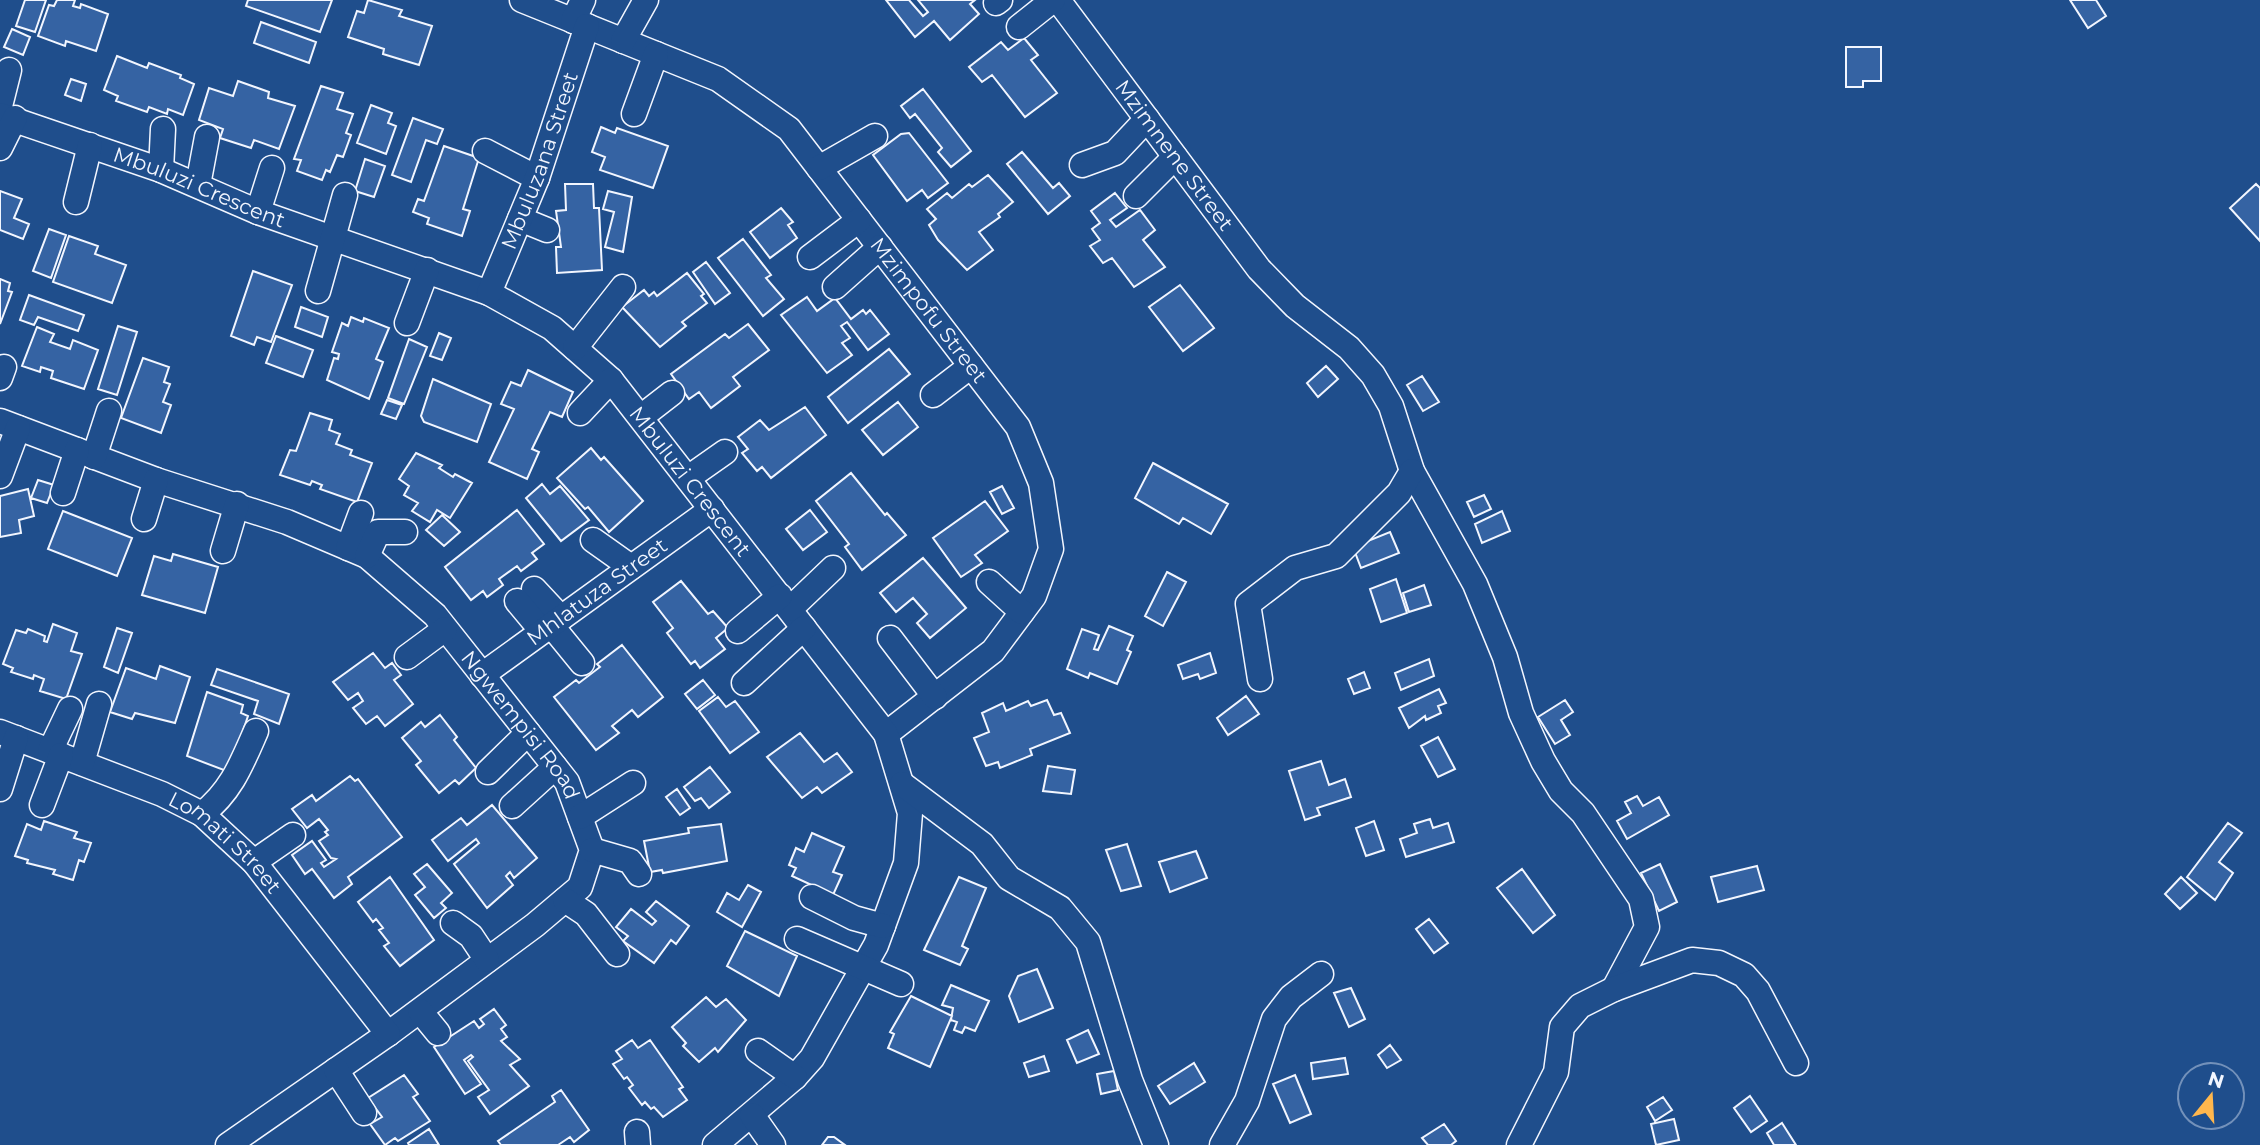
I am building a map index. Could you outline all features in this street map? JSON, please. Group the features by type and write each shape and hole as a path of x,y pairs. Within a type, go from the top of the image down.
{"street":[{"name":"Mzimpofu Street","path":"522,0 581,16 623,41 718,79 789,129 1018,427 1041,483 1051,549 1034,596 993,651 886,734"},
{"path":"623,41 646,0"},
{"path":"1019,27 1056,0"},
{"name":"Mzimnene Street","path":"1056,0 1259,269 1295,306 1349,348 1373,375 1391,406 1412,471 1475,584 1505,657 1521,713 1543,761 1561,791 1583,813 1641,899 1647,928 1614,989"},
{"name":"Mbuluzana Street","path":"489,293 537,178 581,16"},
{"path":"634,114 656,54"},
{"path":"0,148 9,70"},
{"name":"Mbuluzi Crescent","path":"5,113 161,170 258,212 489,293 552,328 611,380 886,734 910,813 906,863 883,926 866,966 812,1058 795,1077 722,1143"},
{"path":"1082,164 1115,153 1147,119"},
{"path":"161,170 163,129"},
{"path":"819,167 875,136"},
{"path":"198,185 207,137"},
{"path":"76,202 90,145"},
{"path":"485,151 537,178"},
{"path":"1136,197 1175,157"},
{"path":"258,212 272,168"},
{"path":"318,291 345,195"},
{"path":"520,219 547,230"},
{"path":"810,257 859,220"},
{"path":"835,287 880,247"},
{"path":"407,323 427,270"},
{"path":"575,348 623,287"},
{"path":"933,395 971,366"},
{"path":"580,413 611,380"},
{"path":"640,417 672,393"},
{"path":"63,494 108,411"},
{"path":"0,476 9,425"},
{"name":"Ngwempisi Road","path":"9,425 156,480 237,503 358,552 435,615 567,782 592,850"},
{"path":"688,478 725,452"},
{"path":"1261,679 1251,638 1248,604 1295,568 1336,556 1399,493 1412,471"},
{"path":"144,519 156,480"},
{"path":"223,551 237,503"},
{"name":"Mhlatuza Street","path":"482,675 712,509"},
{"path":"358,552 361,513"},
{"path":"358,552 378,533 405,532"},
{"path":"593,540 632,567"},
{"path":"744,683 791,611 833,568"},
{"path":"989,582 1022,612"},
{"path":"526,595 582,663"},
{"path":"737,631 791,611"},
{"path":"407,657 445,629"},
{"path":"890,638 935,696"},
{"path":"42,805 64,756 99,704"},
{"path":"64,756 70,709"},
{"path":"202,814 219,801 242,767 256,731"},
{"path":"488,772 528,733"},
{"path":"0,789 8,735"},
{"name":"Lomati Street","path":"8,735 162,793 202,814 254,862 388,1034"},
{"path":"512,806 555,767"},
{"path":"580,817 633,783"},
{"path":"902,785 982,844 1009,878 1060,908 1088,942 1100,973 1130,1080 1156,1145"},
{"path":"254,862 293,835"},
{"path":"228,1145 420,1011 565,900 580,887 592,850 630,861 639,874"},
{"path":"812,897 854,918 883,926"},
{"path":"565,900 586,914 617,954"},
{"path":"453,923 471,936 488,960"},
{"path":"797,939 866,966 901,984"},
{"path":"1519,1145 1556,1072 1562,1027 1580,1006 1614,989 1692,960 1720,964 1744,975 1758,991 1796,1063"},
{"path":"1222,1145 1247,1101 1274,1019 1291,997 1321,974"},
{"path":"420,1011 438,1033"},
{"path":"758,1051 795,1077"},
{"path":"336,1070 364,1112"},
{"path":"752,1115 773,1145"}],"building":[{"path":"25,0 46,0 35,32 16,26"},
{"path":"57,0 75,0 73,6 80,8 81,4 108,14 96,51 66,41 65,46 38,36 49,5 54,6"},
{"path":"248,0 332,0 320,32 246,6"},
{"path":"368,0 402,10 399,16 432,26 419,65 383,54 384,49 348,37 357,11 364,13"},
{"path":"886,0 909,0 923,16 928,12 918,0 975,0 970,4 979,14 950,40 934,21 915,37"},
{"path":"2070,0 2096,0 2106,16 2088,28"},
{"path":"261,22 316,42 309,63 254,43"},
{"path":"12,29 30,37 23,55 4,47"},
{"path":"1024,38 1038,55 1031,60 1057,93 1025,117 992,75 982,82 969,67 1001,42 1008,50"},
{"path":"1846,47 1881,47 1881,81 1863,81 1863,87 1846,87"},
{"path":"117,56 147,68 149,63 181,75 180,78 194,84 183,115 168,109 167,114 149,107 147,112 116,101 118,96 104,90"},
{"path":"71,79 86,84 81,101 65,95"},
{"path":"238,81 269,92 268,98 295,106 279,149 254,140 251,148 220,138 223,129 199,120 209,88 233,96"},
{"path":"321,86 343,93 337,109 353,114 346,133 351,135 343,157 337,155 330,172 326,170 322,180 297,171 301,160 294,159"},
{"path":"923,89 971,151 951,167 938,152 942,148 915,114 910,118 901,106"},
{"path":"371,105 392,113 388,123 396,126 386,154 357,143"},
{"path":"413,118 443,129 437,144 426,140 411,182 392,175"},
{"path":"601,127 615,133 617,128 668,146 653,188 600,170 605,157 592,152"},
{"path":"909,133 948,183 928,198 922,190 907,201 873,155 901,134"},
{"path":"444,146 479,158 463,209 470,211 462,236 427,224 429,218 413,212 418,199 424,201"},
{"path":"1022,152 1053,188 1059,183 1070,196 1048,214 1007,164"},
{"path":"365,159 385,166 374,197 355,191"},
{"path":"988,175 1013,202 998,214 1000,217 979,232 993,250 967,270 938,240 929,225 936,219 927,209 947,193 952,198 969,184 972,187"},
{"path":"565,184 593,184 594,208 599,208 602,270 557,273 556,247 561,247 556,211 566,210"},
{"path":"2256,184 2260,188 2260,241 2230,208"},
{"path":"0,191 22,199 14,218 29,224 23,239 0,230"},
{"path":"608,191 632,197 623,252 605,247 614,212 603,209"},
{"path":"1115,193 1127,208 1110,220 1116,227 1140,210 1155,230 1143,240 1165,267 1134,287 1112,258 1103,263 1090,246 1100,240 1092,229 1100,223 1091,211"},
{"path":"781,208 793,222 788,225 797,238 770,258 750,232"},
{"path":"49,229 66,235 51,278 33,271"},
{"path":"69,236 98,246 95,254 126,265 112,303 53,282"},
{"path":"743,239 771,275 766,278 784,299 763,316 718,258"},
{"path":"706,262 730,293 715,304 693,272"},
{"path":"253,271 292,285 271,342 257,337 254,345 231,336"},
{"path":"687,273 704,294 701,296 707,303 682,322 686,326 660,347 622,307 644,290 649,296 654,292 657,296"},
{"path":"0,279 10,283 8,291 12,292 0,324"},
{"path":"1180,285 1214,328 1183,351 1149,307"},
{"path":"29,295 84,315 78,331 38,317 34,325 20,320"},
{"path":"807,297 817,311 835,298 851,319 863,310 866,314 870,310 889,334 868,350 847,322 841,326 850,338 842,343 852,355 827,373 781,315"},
{"path":"301,307 328,317 322,337 295,327"},
{"path":"351,317 363,322 364,318 389,328 376,359 383,362 369,399 327,380 334,358 338,359 339,354 332,352 342,323 348,326"},
{"path":"748,324 769,350 733,377 740,386 711,408 699,392 689,399 671,374 725,334 729,338"},
{"path":"118,326 137,332 117,395 98,389"},
{"path":"37,327 54,334 50,342 70,349 73,340 98,350 84,389 51,378 53,371 41,367 40,372 22,366"},
{"path":"439,333 451,338 442,360 430,356"},
{"path":"276,336 313,350 303,377 266,363"},
{"path":"409,339 427,347 404,404 388,398"},
{"path":"889,349 910,374 848,423 828,397"},
{"path":"143,358 169,367 164,382 170,384 163,402 171,405 161,433 121,418"},
{"path":"1326,366 1338,379 1318,397 1307,383"},
{"path":"528,370 573,392 562,417 550,412 532,449 539,452 527,479 489,462 514,409 501,404 511,382 521,386"},
{"path":"1422,376 1439,402 1423,411 1407,385"},
{"path":"433,379 491,404 477,442 424,422 421,416"},
{"path":"387,400 402,405 396,419 381,414"},
{"path":"898,402 918,427 883,455 862,430"},
{"path":"805,407 826,435 771,478 762,467 757,471 742,453 748,449 738,437 760,420 769,430"},
{"path":"310,413 332,420 329,430 340,434 336,444 352,450 350,455 372,463 357,502 320,489 322,485 312,481 310,485 280,475 290,450 296,451"},
{"path":"591,448 601,460 604,457 643,501 609,532 588,507 585,509 557,478"},
{"path":"416,453 442,465 439,468 453,477 455,474 472,483 450,518 437,510 430,522 412,511 418,503 404,495 409,486 399,479"},
{"path":"1153,463 1228,504 1211,534 1183,518 1179,524 1135,498"},
{"path":"851,473 885,515 887,513 906,535 862,570 845,547 849,544 816,501"},
{"path":"38,480 54,485 47,503 31,498"},
{"path":"542,484 550,494 560,486 589,520 561,541 526,498"},
{"path":"1002,486 1014,508 1002,514 990,492"},
{"path":"28,489 34,516 19,520 21,533 0,537 0,496"},
{"path":"1484,495 1491,509 1474,517 1467,502"},
{"path":"985,501 1008,531 975,555 982,563 961,577 933,538"},
{"path":"517,510 544,544 532,553 537,559 521,571 517,566 499,579 503,585 487,597 483,591 471,600 445,567"},
{"path":"810,510 827,532 803,550 786,529"},
{"path":"63,511 132,538 117,576 48,549"},
{"path":"1502,511 1510,531 1482,543 1475,524"},
{"path":"442,515 460,532 444,546 426,530"},
{"path":"1390,532 1399,553 1361,568 1353,547"},
{"path":"173,554 218,567 205,613 142,595 154,556 171,561"},
{"path":"923,558 966,608 930,638 917,623 927,614 913,598 896,612 880,593"},
{"path":"1167,572 1186,582 1163,626 1145,616"},
{"path":"1396,579 1407,613 1381,622 1370,589"},
{"path":"681,581 708,614 713,611 728,628 716,638 725,649 700,668 695,661 691,664 667,633 673,628 653,602"},
{"path":"1424,585 1431,605 1409,612 1403,593"},
{"path":"53,624 77,633 71,651 82,654 66,699 40,691 44,679 34,675 33,679 11,672 13,668 3,664 16,630 26,633 28,629 45,636 44,641 47,642"},
{"path":"1109,626 1133,636 1127,650 1131,652 1117,684 1090,673 1088,678 1067,669 1082,629 1099,635 1094,649 1098,650"},
{"path":"117,628 132,633 118,673 104,667"},
{"path":"622,645 663,697 638,717 632,710 612,726 619,733 596,750 554,697 576,680 579,683 600,667 597,664"},
{"path":"373,653 385,668 392,663 401,675 394,680 413,704 385,726 377,716 366,724 353,708 363,701 358,693 348,700 333,682"},
{"path":"1210,653 1216,673 1200,679 1198,674 1183,679 1178,665"},
{"path":"1429,659 1434,676 1401,690 1395,673"},
{"path":"160,666 190,677 175,723 135,713 132,719 110,712 126,668 156,679"},
{"path":"217,669 289,694 279,724 254,714 258,701 211,685"},
{"path":"1364,672 1370,688 1354,694 1348,679"},
{"path":"703,680 715,695 697,709 685,694"},
{"path":"1439,689 1446,703 1438,706 1441,713 1426,720 1425,716 1409,728 1399,708"},
{"path":"207,692 243,705 241,713 248,716 229,772 187,756"},
{"path":"1246,696 1259,714 1228,735 1217,718"},
{"path":"718,697 726,707 735,701 759,732 730,753 699,711"},
{"path":"1047,700 1054,715 1061,713 1070,733 1030,749 1032,755 1000,768 998,762 986,766 974,738 989,732 982,713 1003,703 1006,711 1028,701 1031,706"},
{"path":"1565,700 1573,712 1561,720 1570,735 1555,744 1538,717"},
{"path":"440,715 457,737 454,740 476,768 459,784 455,780 439,793 416,765 421,761 402,738 421,722 425,727"},
{"path":"800,733 824,762 837,753 852,772 822,793 817,787 802,798 767,757"},
{"path":"1438,737 1455,769 1438,777 1421,746"},
{"path":"1321,761 1329,785 1345,779 1351,797 1317,808 1320,815 1305,820 1289,771"},
{"path":"1048,766 1075,770 1071,794 1043,791"},
{"path":"710,767 730,792 709,808 701,798 695,801 684,787"},
{"path":"350,776 355,781 358,779 402,837 348,877 352,884 334,898 312,869 305,874 292,855 312,841 326,860 321,863 324,867 336,859 331,858 319,841 328,835 325,832 328,830 319,819 307,828 292,809 312,795 316,801"},
{"path":"677,789 690,808 680,815 666,797"},
{"path":"1637,796 1643,806 1659,797 1669,815 1627,839 1617,821 1631,813 1625,802"},
{"path":"492,805 537,858 514,878 510,872 506,876 513,885 487,908 454,864 479,843 476,839 448,861 432,840 461,818 467,825"},
{"path":"1430,819 1433,828 1448,823 1454,842 1406,857 1400,839 1417,833 1414,824"},
{"path":"44,821 77,832 74,838 91,843 84,862 79,860 73,880 53,874 55,870 27,863 28,860 15,856 27,824 41,830"},
{"path":"1374,821 1384,850 1366,856 1356,828"},
{"path":"2228,823 2242,833 2219,862 2233,873 2215,900 2187,877"},
{"path":"721,824 727,861 663,873 662,870 650,872 644,841 689,833 688,828"},
{"path":"812,833 844,847 833,872 842,875 833,895 792,876 796,868 789,865 796,848 804,852"},
{"path":"1127,844 1141,886 1121,891 1106,850"},
{"path":"1196,851 1207,878 1170,892 1159,862"},
{"path":"427,864 452,893 441,903 446,908 434,918 415,895 425,887 414,874"},
{"path":"1660,864 1677,902 1659,911 1641,873"},
{"path":"1757,866 1764,890 1718,902 1711,877"},
{"path":"1522,869 1555,915 1533,933 1497,888"},
{"path":"390,877 434,940 400,966 384,946 389,943 379,930 383,928 376,919 373,922 358,902"},
{"path":"959,877 986,888 962,946 968,949 960,965 924,950"},
{"path":"2181,877 2197,893 2180,909 2165,894"},
{"path":"748,885 761,892 742,927 717,912 727,893 739,900"},
{"path":"656,901 689,926 676,944 671,940 654,963 623,941 628,936 616,927 631,909 652,925 656,921 646,912"},
{"path":"1429,919 1448,943 1434,953 1416,929"},
{"path":"745,931 797,956 779,996 727,966"},
{"path":"1037,969 1053,1008 1019,1022 1009,996 1018,976"},
{"path":"951,985 989,1001 975,1031 965,1027 962,1033 954,1030 957,1022 951,1020 953,1008 942,1005"},
{"path":"1351,988 1365,1019 1349,1027 1334,993"},
{"path":"911,996 952,1016 930,1067 888,1048 894,1034 890,1032"},
{"path":"706,997 716,1007 726,999 746,1020 718,1052 715,1048 699,1062 683,1046 686,1043 672,1027"},
{"path":"494,1009 506,1025 501,1029 507,1037 501,1041 520,1059 510,1065 529,1086 490,1114 478,1097 489,1090 468,1061 473,1057 471,1055 464,1060 481,1084 465,1094 434,1047 474,1021 479,1028 484,1024 480,1019"},
{"path":"1088,1030 1099,1054 1077,1063 1067,1040"},
{"path":"632,1040 638,1048 650,1040 683,1087 679,1089 687,1100 663,1117 654,1107 651,1109 645,1102 642,1105 629,1088 633,1085 627,1077 624,1079 613,1064 622,1059 616,1051"},
{"path":"1390,1045 1401,1060 1387,1068 1378,1055"},
{"path":"1044,1056 1049,1071 1029,1077 1024,1063"},
{"path":"1345,1058 1348,1074 1313,1079 1311,1063"},
{"path":"1194,1063 1205,1082 1170,1104 1158,1086"},
{"path":"1114,1071 1118,1090 1101,1094 1097,1074"},
{"path":"404,1075 418,1094 413,1097 430,1121 398,1141 395,1138 385,1145 370,1124 382,1117 368,1098"},
{"path":"1295,1075 1311,1114 1290,1123 1273,1084"},
{"path":"561,1090 589,1130 574,1142 570,1137 558,1145 501,1145 498,1141 555,1102 552,1096"},
{"path":"1750,1096 1767,1121 1751,1132 1734,1108"},
{"path":"1663,1097 1672,1110 1655,1121 1647,1107"},
{"path":"1674,1119 1679,1140 1656,1145 1651,1124"},
{"path":"1782,1123 1796,1145 1774,1145 1767,1133"},
{"path":"1444,1124 1456,1141 1451,1145 1428,1145 1422,1138"},
{"path":"429,1129 439,1145 409,1145 408,1143"},
{"path":"828,1137 834,1137 845,1145 822,1145"}]}
